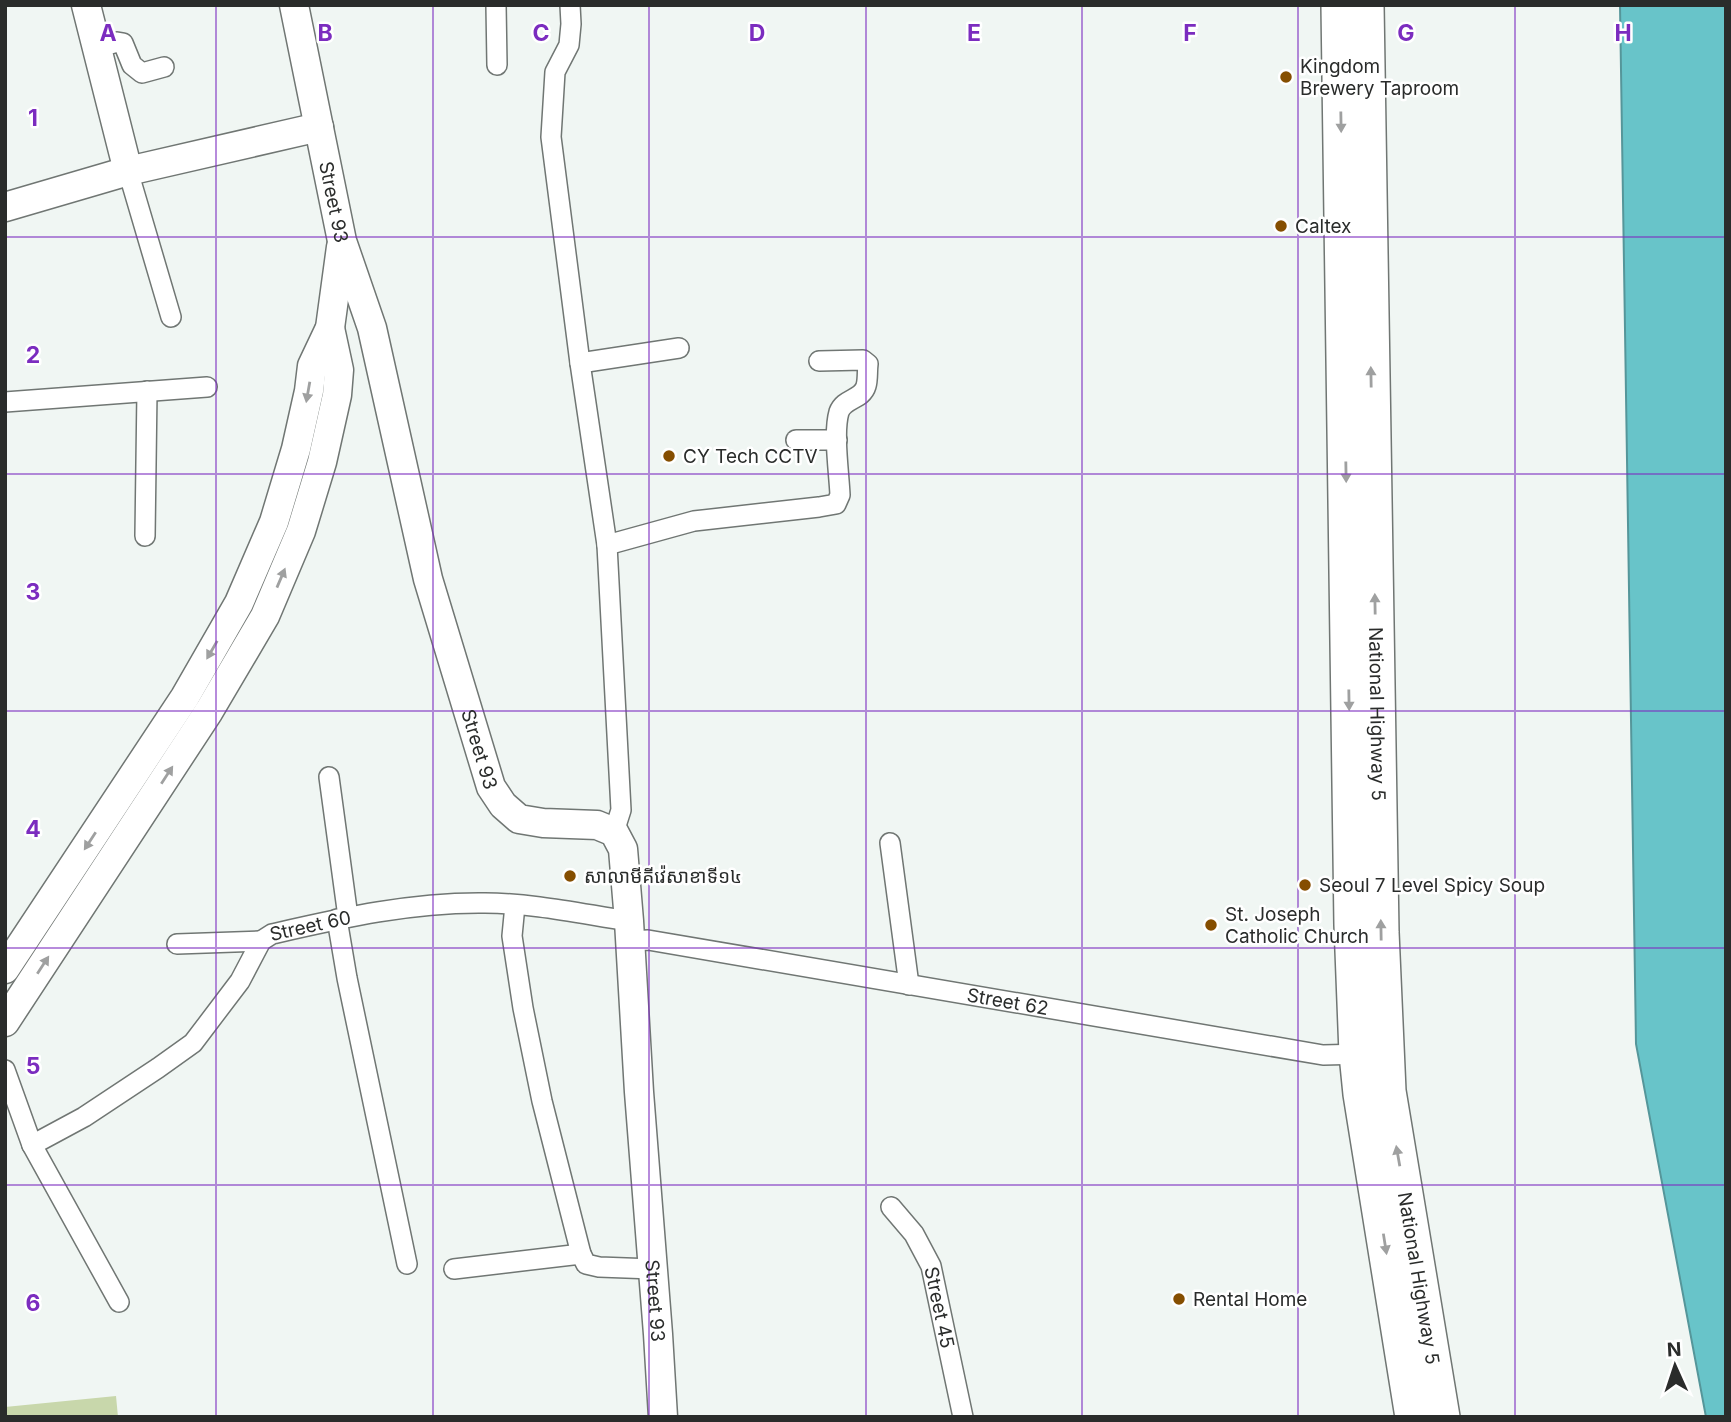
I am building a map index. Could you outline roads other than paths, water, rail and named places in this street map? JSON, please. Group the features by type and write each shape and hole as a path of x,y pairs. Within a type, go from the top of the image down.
{"highway":[{"name":"National Highway 5","path":"1339,5 1352,925 1371,1054 1393,1123 1442,1417"},
{"name":"National Highway 5","path":"1366,5 1380,905 1371,1054 1364,1116 1413,1417"}],"street":[{"path":"86,5 128,171 171,317"},
{"name":"Street 93","path":"295,5 342,241 372,328 428,579 491,787 503,804 519,819 543,824 597,825 614,832 623,849 663,1417"},
{"path":"496,5 497,65"},
{"path":"570,5 569,45 555,72 551,137 607,545 621,810 614,832"},
{"path":"96,48 123,43 136,70 142,72 164,67"},
{"path":"5,207 128,171 319,127"},
{"path":"5,969 185,696 239,603 274,522 296,449 312,366 330,328 342,241"},
{"path":"330,328 352,321 372,328"},
{"path":"5,1022 209,711 265,616 301,531 325,449 337,395 339,370 330,328"},
{"path":"580,363 679,348"},
{"path":"607,545 694,521 835,504 840,495 837,440 840,409 846,402 860,396 866,387 867,364 863,360 819,361"},
{"path":"5,402 207,387"},
{"path":"145,536 147,391"},
{"path":"796,440 837,440"},
{"path":"329,777 348,978 407,1264"},
{"path":"890,843 909,985"},
{"name":"Street 60","path":"32,1145 85,1117 193,1043 240,981 261,941 272,934 419,905 485,903 515,905 630,931"},
{"path":"515,905 512,936 523,1008 542,1101 580,1254 586,1264 599,1267 653,1269"},
{"name":"Street 62","path":"630,931 648,940 1323,1055 1371,1054"},
{"path":"177,944 261,941"},
{"path":"5,1070 32,1145 119,1302"},
{"name":"Street 45","path":"891,1207 914,1234 931,1266 963,1417"},
{"path":"454,1269 580,1254"}],"water":[{"path":"1620,5 1726,5 1726,1417 1706,1417 1636,1044"}],"place":[{"name":"Kingdom Brewery Taproom","path":"1286,77"},
{"name":"Caltex","path":"1281,226"},
{"name":"CY Tech CCTV","path":"669,456"},
{"name":"សាលាមីគីវ៉េសាខាទី១៤","path":"570,876"},
{"name":"Seoul 7 Level Spicy Soup","path":"1305,885"},
{"name":"St. Joseph Catholic Church","path":"1211,925"},
{"name":"Rental Home","path":"1179,1299"}]}
